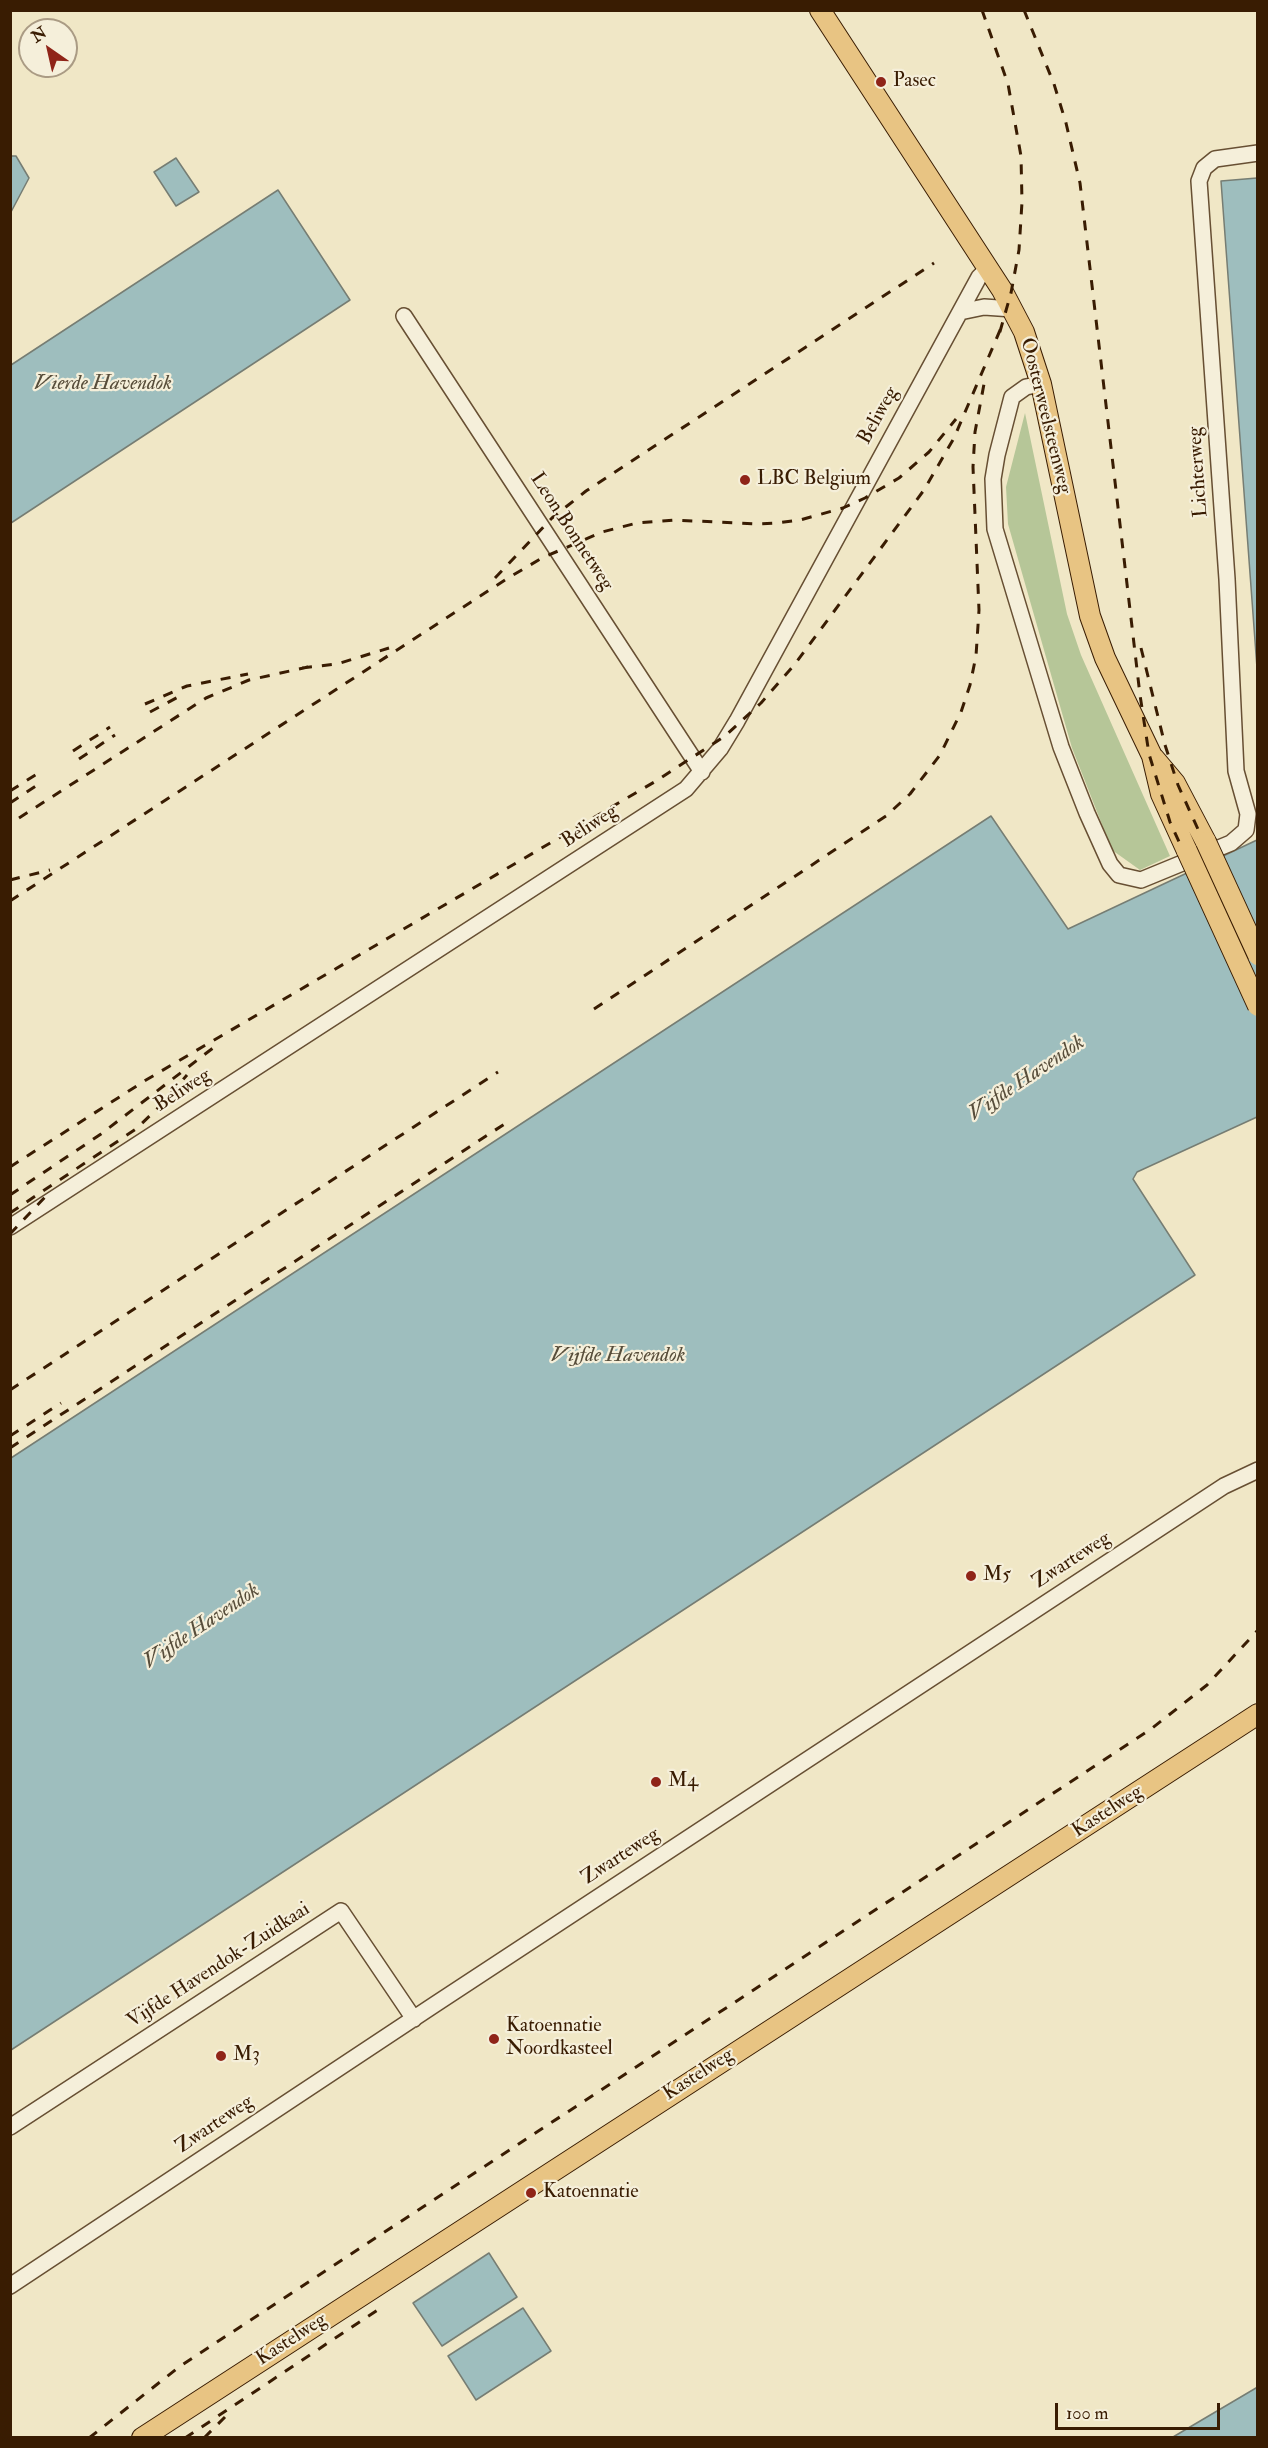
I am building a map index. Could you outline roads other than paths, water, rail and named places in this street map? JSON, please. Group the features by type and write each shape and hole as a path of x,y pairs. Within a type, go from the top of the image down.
{"main road":[{"name":"Oosterweelsteenweg","path":"820,10 1013,309 1024,332 1041,384 1090,616 1105,658 1152,756 1161,794 1257,1006"},
{"name":"Oosterweelsteenweg","path":"1152,756 1175,783 1206,842 1257,955"},
{"name":"Kastelweg","path":"142,2438 1257,1714"}],"street":[{"name":"Lichterweg","path":"1041,384 1026,387 1012,397 993,479 995,529 1061,747 1104,854 1119,875 1141,880 1231,843 1246,830 1248,814 1236,771 1227,579 1199,181 1204,168 1215,159 1257,153"},
{"name":"Beliweg","path":"10,1227 686,789 720,749 737,721 980,275 987,268"},
{"path":"960,312 984,307 1013,309"},
{"name":"Leon Bonnetweg","path":"404,316 702,772"},
{"name":"Zwarteweg","path":"10,2286 1224,1486 1257,1470"},
{"name":"Vijfde Havendok-Zuidkaai","path":"10,2127 341,1911 414,2019"}],"water":[{"path":"11,156 16,156 29,178 11,212"},
{"path":"176,158 199,192 176,206 154,172"},
{"path":"1258,178 1257,668 1221,181"},
{"name":"Vierde Havendok","path":"278,190 350,300 11,523 11,365"},
{"name":"Vijfde Havendok","path":"991,816 1068,929 1257,840 1257,1117 1137,1172 1133,1179 1195,1275 11,2050 11,1458"},
{"path":"489,2253 517,2297 442,2346 413,2303"},
{"path":"523,2308 551,2351 476,2400 448,2356"},
{"path":"1256,2388 1257,2437 1173,2437"}],"railway":[{"path":"982,10 1008,84 1021,156 1022,202 1019,250 1011,293 999,335"},
{"path":"1024,10 1054,84 1080,183 1140,695 1149,754 1170,822 1258,1015"},
{"path":"495,578 552,518 586,491 934,263"},
{"path":"10,1167 146,1080 656,781 725,736 761,703 795,664 924,490 954,438 1001,328"},
{"path":"594,1009 886,816 910,794 940,755 961,712 976,656 979,610 973,467 975,432 984,384"},
{"path":"10,901 542,558 602,532 637,523 674,520 777,523 800,520 843,508 899,478 929,452 956,419"},
{"path":"302,668 337,664 389,648"},
{"path":"1141,648 1165,745 1178,785 1258,962"},
{"path":"19,818 206,698 249,680 308,667"},
{"path":"145,704 187,686 248,674"},
{"path":"150,712 180,696"},
{"path":"73,751 110,727"},
{"path":"79,759 115,735"},
{"path":"10,791 37,774"},
{"path":"10,803 42,782"},
{"path":"10,880 50,870"},
{"path":"10,1195 101,1134 213,1048"},
{"path":"10,1390 498,1072"},
{"path":"10,1213 136,1129 187,1075"},
{"path":"10,1448 506,1123"},
{"path":"10,1234 45,1197"},
{"path":"10,1436 61,1403"},
{"path":"89,2438 179,2367 1151,1729 1207,1685 1258,1630"},
{"path":"185,2438 379,2309"},
{"path":"204,2438 225,2417"}],"place":[{"name":"Pasec","path":"881,82"},
{"name":"LBC Belgium","path":"745,480"},
{"name":"M5","path":"971,1576"},
{"name":"M4","path":"656,1782"},
{"name":"Katoennatie Noordkasteel","path":"494,2039"},
{"name":"M3","path":"221,2056"},
{"name":"Katoennatie","path":"531,2193"}]}
